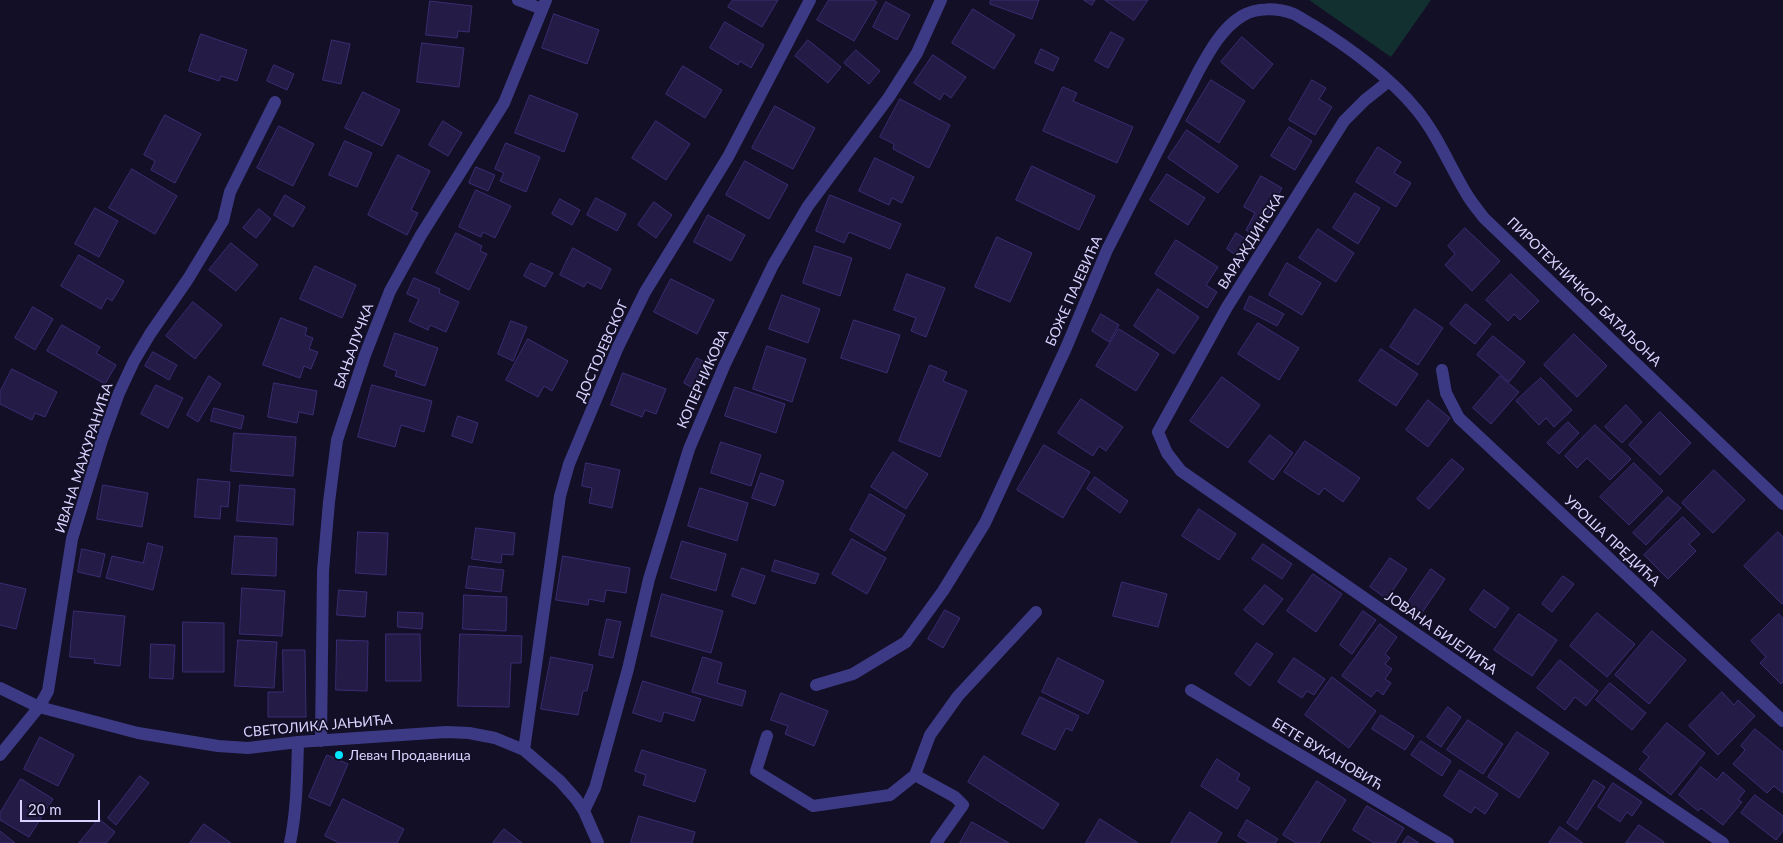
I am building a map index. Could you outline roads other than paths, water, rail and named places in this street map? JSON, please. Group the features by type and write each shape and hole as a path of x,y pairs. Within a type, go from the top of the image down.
{"street":[{"path":"518,0 544,4"},
{"name":"ДОСТОЈЕВСКОГ","path":"524,750 560,496 569,464 618,347 645,292 728,157 810,0"},
{"name":"КОПЕРНИКОВА","path":"584,810 595,788 628,669 649,579 690,449 724,364 783,248 808,206 889,97 917,53 940,0"},
{"name":"БАЊАЛУЧКА","path":"321,740 323,571 337,440 365,355 390,291 421,234 504,104 544,4"},
{"name":"БОЖЕ ПАЈЕВИЋА","path":"816,685 853,674 906,642 943,591 985,523 1066,348 1107,250 1198,72 1213,46 1228,28 1243,15 1264,10 1278,10 1294,14 1333,38 1389,81"},
{"name":"ВАРАЖДИНСКА","path":"1158,432 1227,307 1344,121 1365,100 1389,81"},
{"name":"ПИРОТЕХНИЧКОГ БАТАЉОНА","path":"1389,81 1415,108 1430,128 1467,194 1484,218 1783,504"},
{"name":"ИВАНА МАЖУРАНИЋА","path":"0,755 39,707 48,691 72,539 102,440 119,394 134,361 150,334 188,279 223,222 230,192 275,102"},
{"name":"УРОША ПРЕДИЋА","path":"1442,370 1446,394 1459,418 1783,721"},
{"name":"ЈОВАНА БИЈЕЛИЋА","path":"1158,432 1167,453 1181,472 1723,843"},
{"path":"767,736 756,771 813,806 890,795 914,775 930,735 958,696 1036,612"},
{"name":"СВЕТОЛИКА ЈАЊИЋА","path":"0,688 39,707 138,733 218,746 248,748 321,740 446,732 469,733 495,738 524,750 560,781 584,810 598,843"},
{"name":"БЕТЕ ВУКАНОВИЋ","path":"1191,690 1448,843"},
{"path":"290,843 297,794 298,742"},
{"path":"914,775 955,797 963,805 936,843"}],"place":[{"name":"Левач Продавница","path":"339,755"}]}
